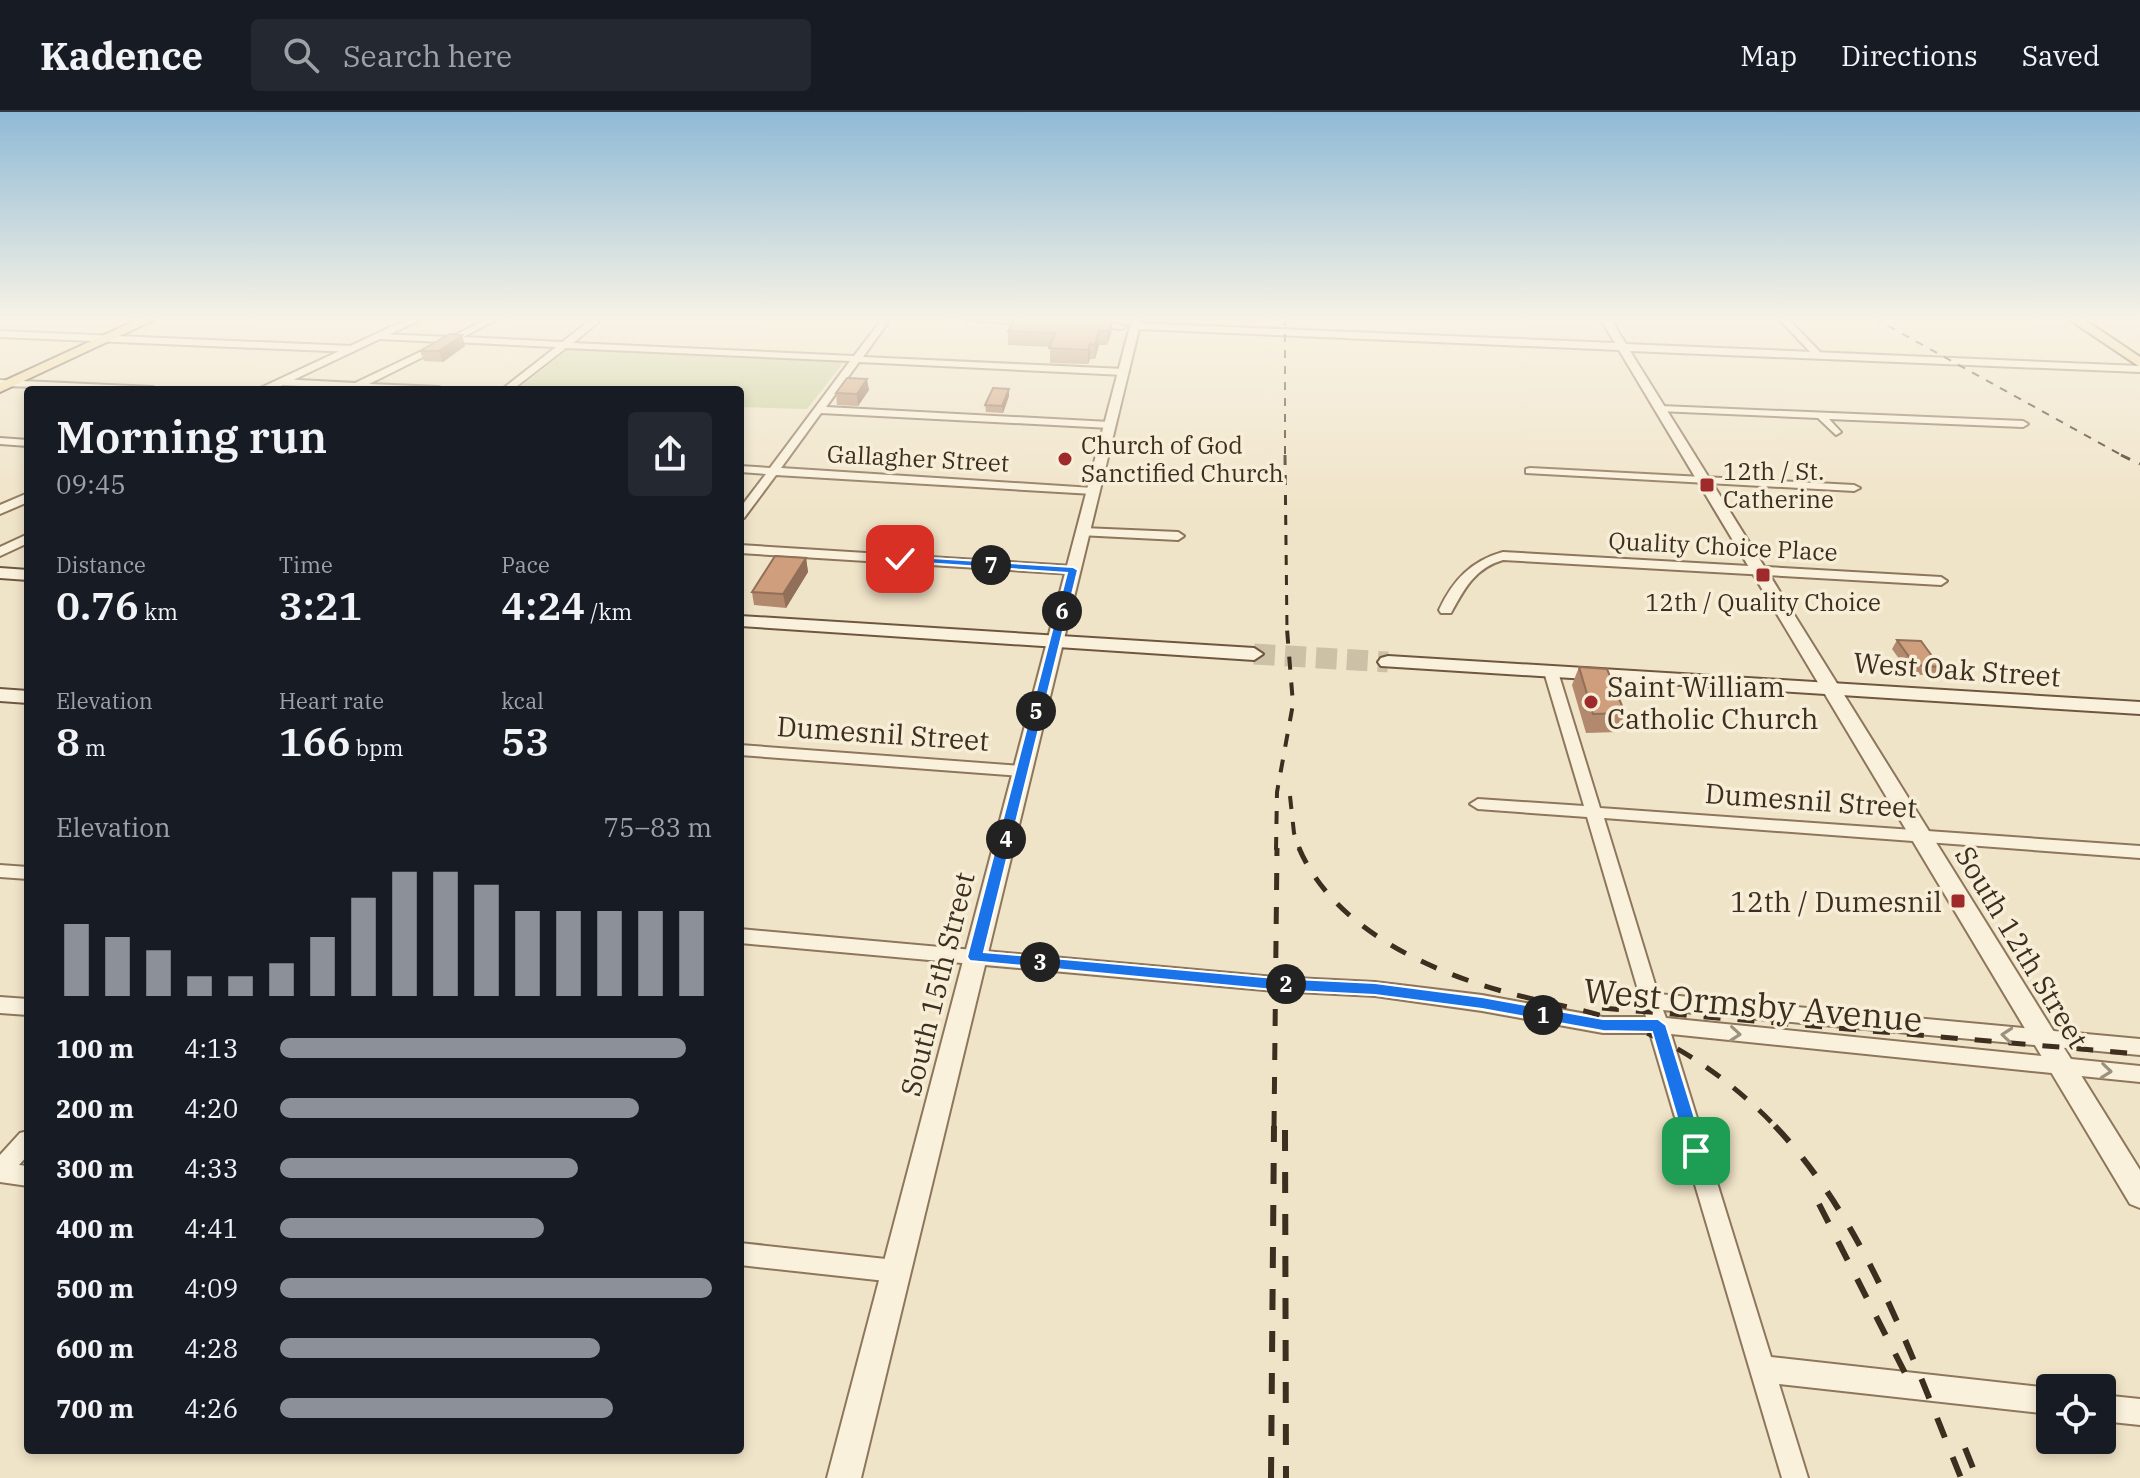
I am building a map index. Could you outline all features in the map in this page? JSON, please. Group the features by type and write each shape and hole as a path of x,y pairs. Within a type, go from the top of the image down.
{"main road":[{"path":"0,573 24,575"},
{"path":"744,621 1254,654"},
{"name":"West Oak Street","path":"1388,662 2140,708"},
{"path":"0,695 24,697"}],"street":[{"path":"271,386 280,382 329,386"},
{"path":"744,510 840,382"},
{"name":"South 15th Street","path":"844,1478 1121,382"},
{"name":"South 12th Street","path":"1644,382 2140,1195"},
{"path":"3,385 33,386"},
{"path":"1661,409 2023,424"},
{"path":"818,410 1110,425"},
{"path":"1821,416 1836,432"},
{"path":"0,441 24,443"},
{"name":"Gallagher Street","path":"744,469 1093,491"},
{"path":"1530,471 1854,488"},
{"path":"0,510 24,500"},
{"path":"1083,532 1178,536"},
{"path":"0,552 24,540"},
{"path":"744,549 1073,570"},
{"name":"Quality Choice Place","path":"1446,610 1466,577 1482,563 1503,556 1941,581"},
{"path":"1551,672 1795,1478"},
{"name":"Dumesnil Street","path":"744,750 1022,771"},
{"name":"Dumesnil Street","path":"1478,804 2140,852"},
{"path":"0,871 24,873"},
{"name":"West Ormsby Avenue","path":"744,936 1275,984 1375,989 1482,1003 1603,1025 1658,1025 2140,1074"},
{"name":"West Ormsby Avenue","path":"1651,1001 2140,1047"},
{"path":"0,1005 24,1007"},
{"path":"0,1171 24,1144"},
{"path":"0,1171 24,1175"},
{"path":"744,1254 895,1271"},
{"path":"1762,1369 2036,1399"},
{"path":"2116,1409 2140,1412"}],"green space":[{"path":"527,382 828,382 807,409 744,407 744,386 521,386"}],"building":[{"path":"844,382 865,382 857,394 836,393"},
{"path":"993,388 1009,389 1002,406 985,405"},
{"path":"775,556 806,558 783,594 752,592"},
{"path":"1897,640 1921,641 1940,667 1915,665"},
{"path":"1579,667 1607,669 1625,713 1593,714"}],"tunnel":[{"path":"1254,654 1388,662"}],"railway":[{"path":"1285,382 1285,455"},
{"path":"1989,382 2124,456"},
{"path":"1285,455 1287,631"},
{"path":"2124,456 2140,464"},
{"path":"1276,850 1277,792 1293,704 1287,629"},
{"path":"1290,796 1294,833 1300,849"},
{"path":"1274,1128 1277,848"},
{"path":"1300,849 1315,876 1335,901 1387,943 1448,973 1479,984 1603,1016 1653,1036 1710,1070 1776,1127"},
{"path":"1602,1008 2140,1054"},
{"path":"1271,1478 1274,1126"},
{"path":"1776,1127 1836,1204 1861,1248 1905,1339 1961,1478"},
{"path":"1285,1130 1286,1478"},
{"path":"1819,1204 1908,1379"},
{"path":"1965,1448 1977,1478"}],"place":[{"name":"Church of God Sanctified Church","path":"1065,459"},
{"name":"12th / St. Catherine","path":"1707,485"},
{"name":"12th / Quality Choice","path":"1763,575"},
{"name":"Saint William Catholic Church","path":"1591,702"},
{"name":"12th / Dumesnil","path":"1958,901"}],"route":[{"path":"900,559 1073,570 975,957 1275,984 1375,989 1482,1003 1603,1025 1658,1025 1696,1151"}]}
